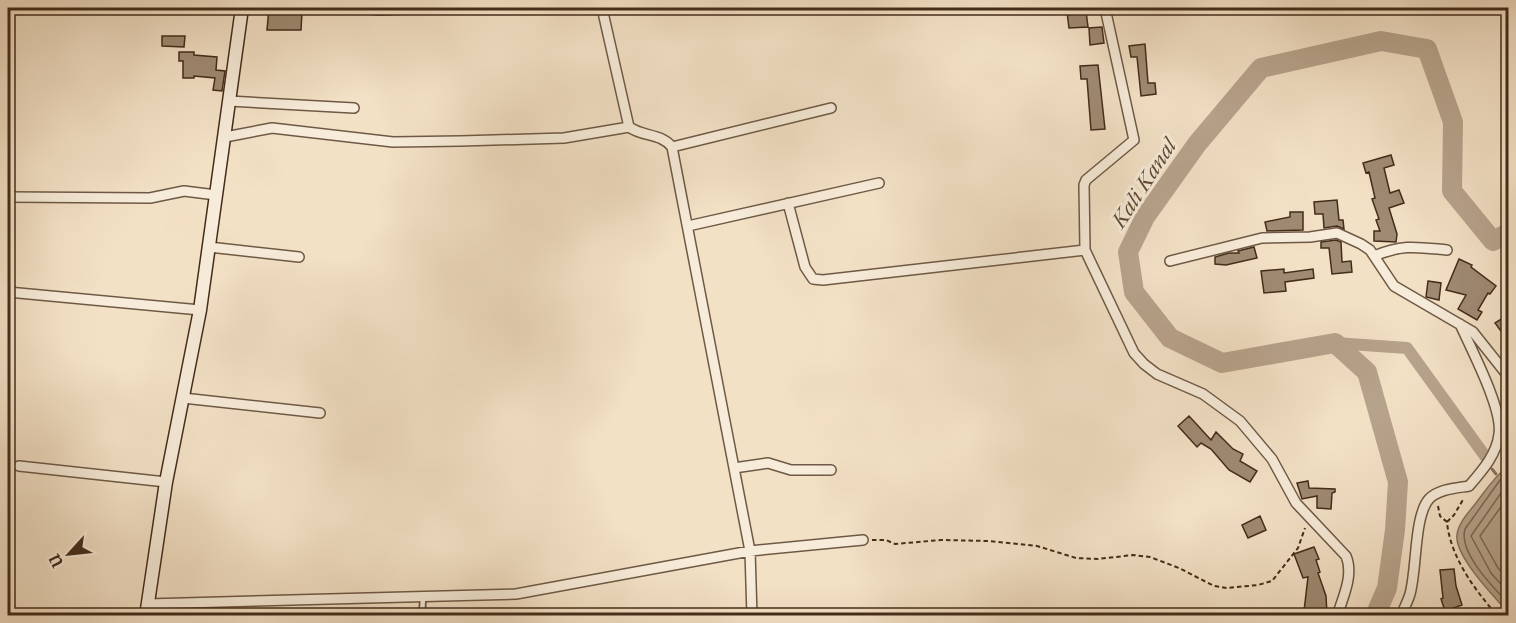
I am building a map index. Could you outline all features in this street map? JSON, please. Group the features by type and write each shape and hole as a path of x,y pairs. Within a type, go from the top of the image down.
{"street":[{"path":"242,8 200,309 166,482 146,610 516,594 750,551 863,540"},
{"path":"356,8 379,10 429,8"},
{"path":"602,8 629,127"},
{"path":"1106,8 1134,140 1086,180 1084,185 1085,250 1134,353 1156,374 1203,394 1240,421 1272,459 1290,493 1304,512 1341,549 1349,564 1348,580 1337,615"},
{"path":"229,101 354,108"},
{"path":"672,147 831,108"},
{"path":"225,137 272,128 393,142 461,141 564,138 629,127 638,133 665,140 672,147 750,551 752,615"},
{"path":"688,226 879,183"},
{"path":"8,197 150,198 184,191 216,195"},
{"path":"788,203 805,267 813,279 823,280 1085,250"},
{"path":"1170,261 1262,238 1310,237 1337,233 1370,250 1394,286 1473,332 1509,376"},
{"path":"209,247 299,257"},
{"path":"1374,256 1395,248 1406,247 1447,250"},
{"path":"8,292 200,309"},
{"path":"1401,615 1410,594 1420,516 1429,499 1453,488 1469,486 1496,448 1500,432 1498,417 1489,391 1459,322"},
{"path":"183,398 320,413"},
{"path":"734,468 768,463 791,470 831,470"},
{"path":"19,466 166,482"}],"lane":[{"path":"422,615 423,597"}],"path":[{"path":"1447,522 1454,515 1469,486"},
{"path":"1436,494 1440,516 1447,522 1448,536 1453,550 1477,588 1498,615"},
{"path":"863,540 886,540 895,544 941,540 989,541 1037,546 1076,558 1098,559 1133,555 1150,557 1215,586 1238,588 1272,580 1298,548 1305,533 1304,512"}],"water":[{"path":"1507,467 1508,612 1468,564 1458,543 1457,535 1464,518 1494,479"}],"building":[{"path":"269,8 291,8 291,11 302,12 301,30 267,30"},
{"path":"1086,11 1088,27 1069,28 1067,12"},
{"path":"1102,27 1104,43 1090,45 1089,28"},
{"path":"162,36 185,36 184,47 162,46"},
{"path":"1145,44 1148,83 1155,83 1156,94 1141,96 1137,57 1131,57 1129,46"},
{"path":"179,52 194,52 194,55 217,57 216,70 225,71 222,91 213,90 215,78 194,76 194,78 183,78 183,61 179,61"},
{"path":"1098,65 1105,129 1091,130 1087,79 1081,79 1080,66"},
{"path":"1391,155 1394,165 1384,168 1390,193 1399,190 1404,203 1389,208 1397,234 1396,242 1374,241 1374,231 1380,231 1376,220 1379,219 1372,199 1375,198 1369,172 1366,173 1363,163"},
{"path":"1337,200 1339,220 1343,220 1344,229 1337,226 1324,228 1323,214 1315,214 1314,202"},
{"path":"1290,212 1303,212 1303,230 1267,231 1265,222 1290,217"},
{"path":"1336,240 1341,242 1342,262 1351,261 1352,272 1332,274 1329,248 1321,248 1321,242"},
{"path":"1254,247 1257,258 1226,265 1215,264 1215,257 1239,253 1238,251"},
{"path":"1459,259 1472,265 1471,267 1496,286 1490,294 1488,293 1478,310 1482,312 1477,320 1458,309 1466,295 1446,290"},
{"path":"1284,269 1284,273 1313,269 1314,278 1285,282 1286,291 1264,293 1261,271"},
{"path":"1428,281 1441,283 1439,300 1426,297"},
{"path":"1509,314 1509,342 1495,323"},
{"path":"1189,416 1211,440 1216,432 1233,449 1243,454 1240,461 1257,471 1250,482 1229,470 1211,449 1201,443 1197,447 1178,426"},
{"path":"1308,481 1309,488 1335,489 1332,493 1331,509 1317,508 1317,496 1302,499 1297,483"},
{"path":"1260,516 1266,530 1248,538 1242,525"},
{"path":"1314,547 1319,559 1316,560 1326,596 1327,615 1308,615 1309,611 1304,611 1308,577 1303,578 1294,554"},
{"path":"1454,569 1462,605 1445,611 1441,599 1443,598 1440,570"}],"waterway":[{"name":"Kali Kanal","path":"1375,616 1387,588 1395,530 1398,482 1367,372 1335,343 1222,363 1170,338 1134,292 1128,252 1145,217 1197,144 1261,68 1381,41 1427,49 1453,122 1452,191 1493,241 1508,233"},
{"path":"1335,343 1407,348 1485,456"},
{"path":"1492,469 1496,474"}]}
